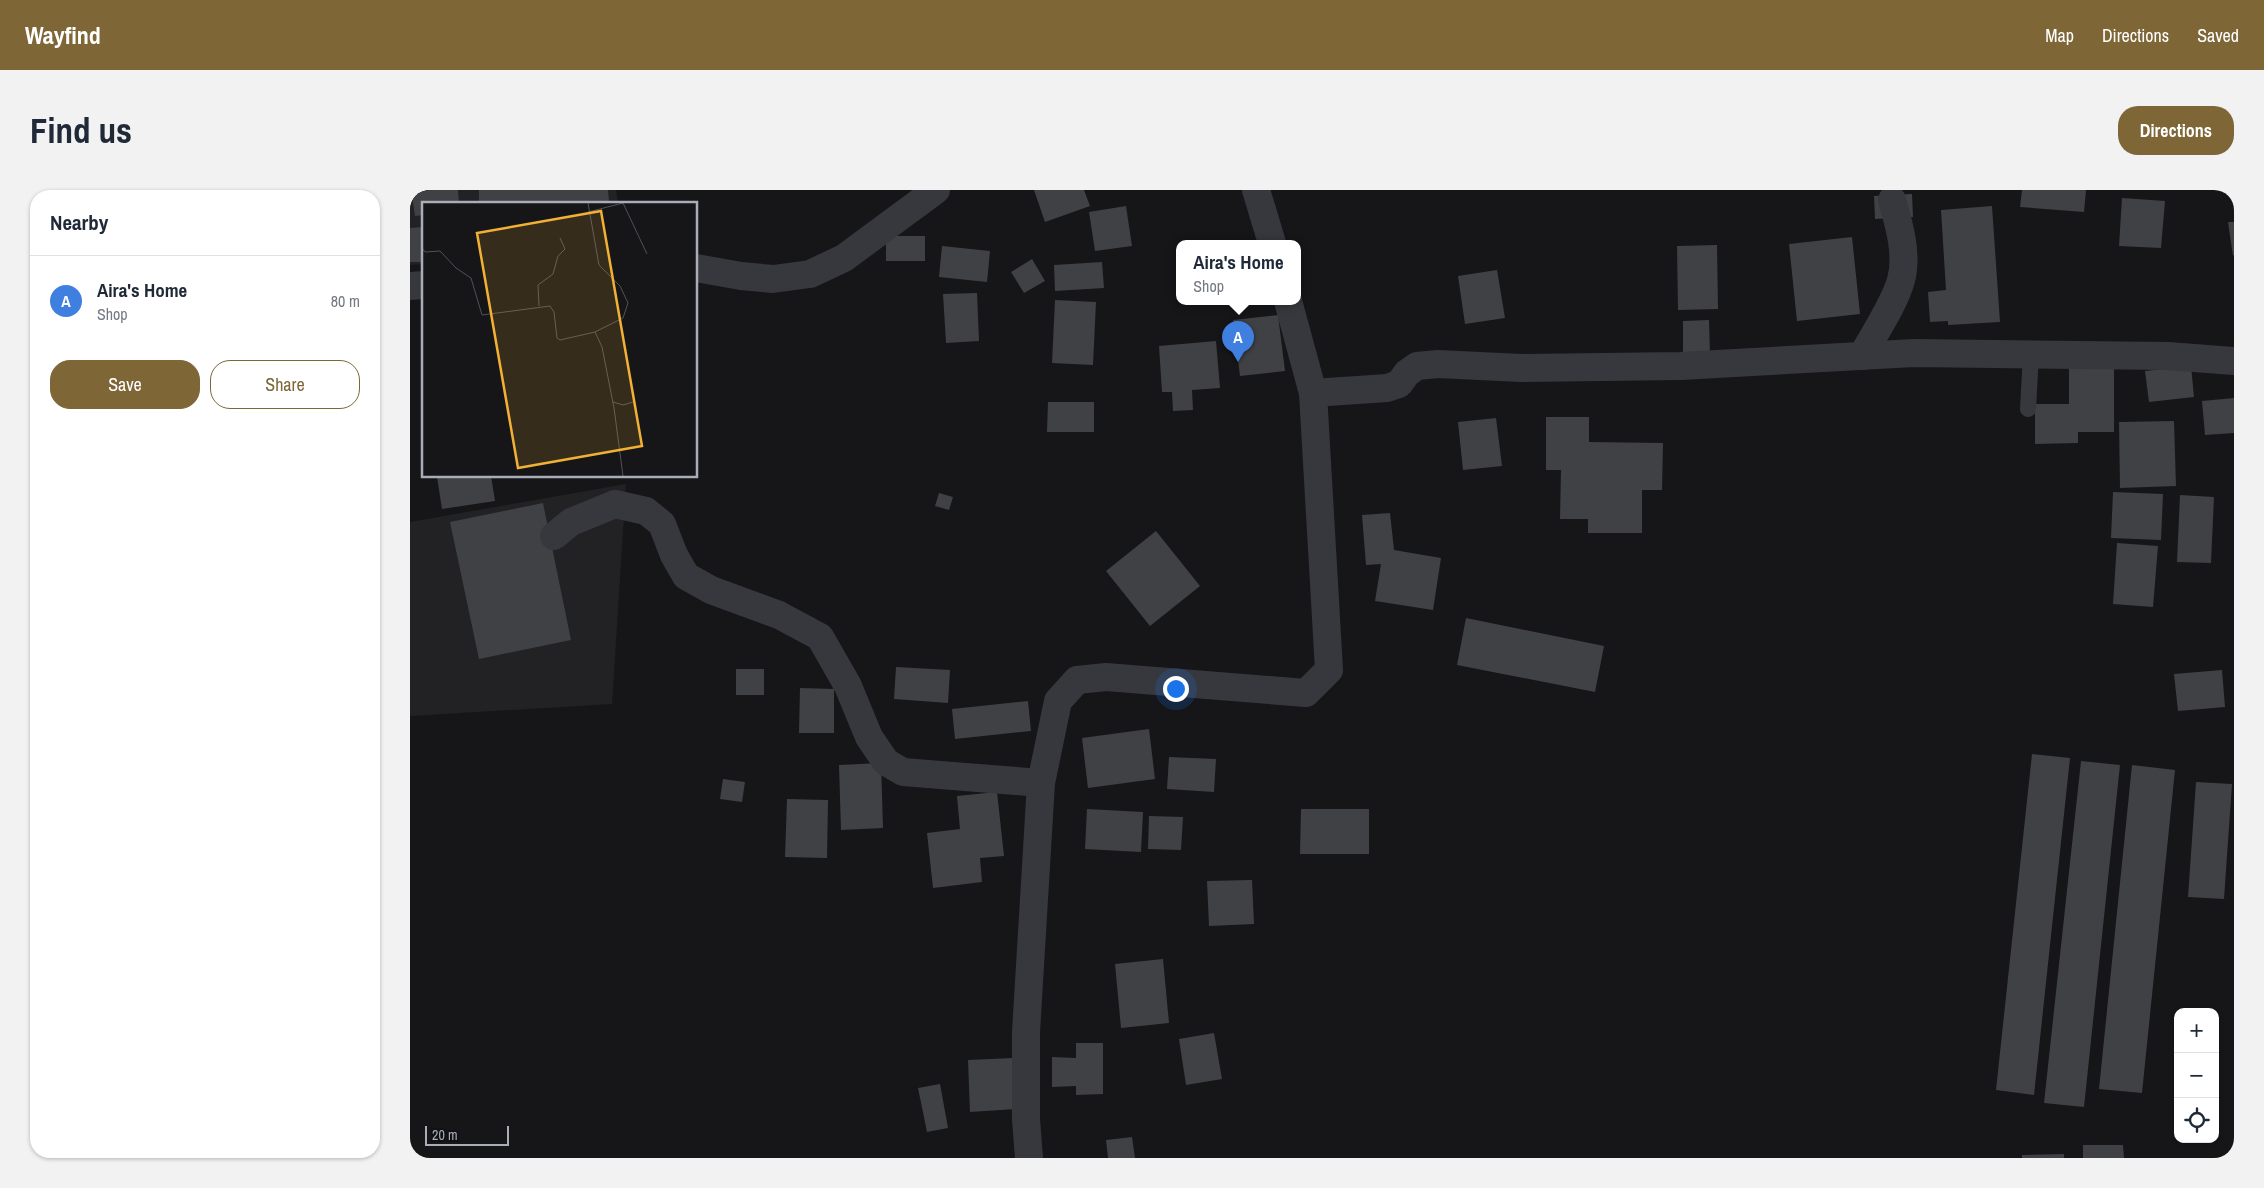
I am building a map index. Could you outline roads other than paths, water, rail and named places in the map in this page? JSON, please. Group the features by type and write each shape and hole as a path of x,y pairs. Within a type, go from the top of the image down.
{"street":[{"path":"698,268 741,276 773,279 810,274 844,258 936,190"},
{"path":"1256,190 1271,240"},
{"path":"1862,356 1902,279 1903,254 1899,225 1892,200"},
{"path":"1029,1158 1026,1118 1026,1032 1041,783 1058,702 1077,680 1106,676 1306,693 1329,670 1313,393 1289,305"},
{"path":"1313,393 1387,388 1399,384 1407,373 1416,366 1438,364 1521,368 1681,366 1914,353 2168,356 2234,361"},
{"path":"554,536 571,522 615,504 646,511 662,524 674,555 686,576 711,590 779,615 820,637 848,686 869,738 886,762 903,772 1041,783"}],"lane":[{"path":"2028,410 2031,353"}],"place":[{"name":"Aira's Home","path":"1238,362"}]}
